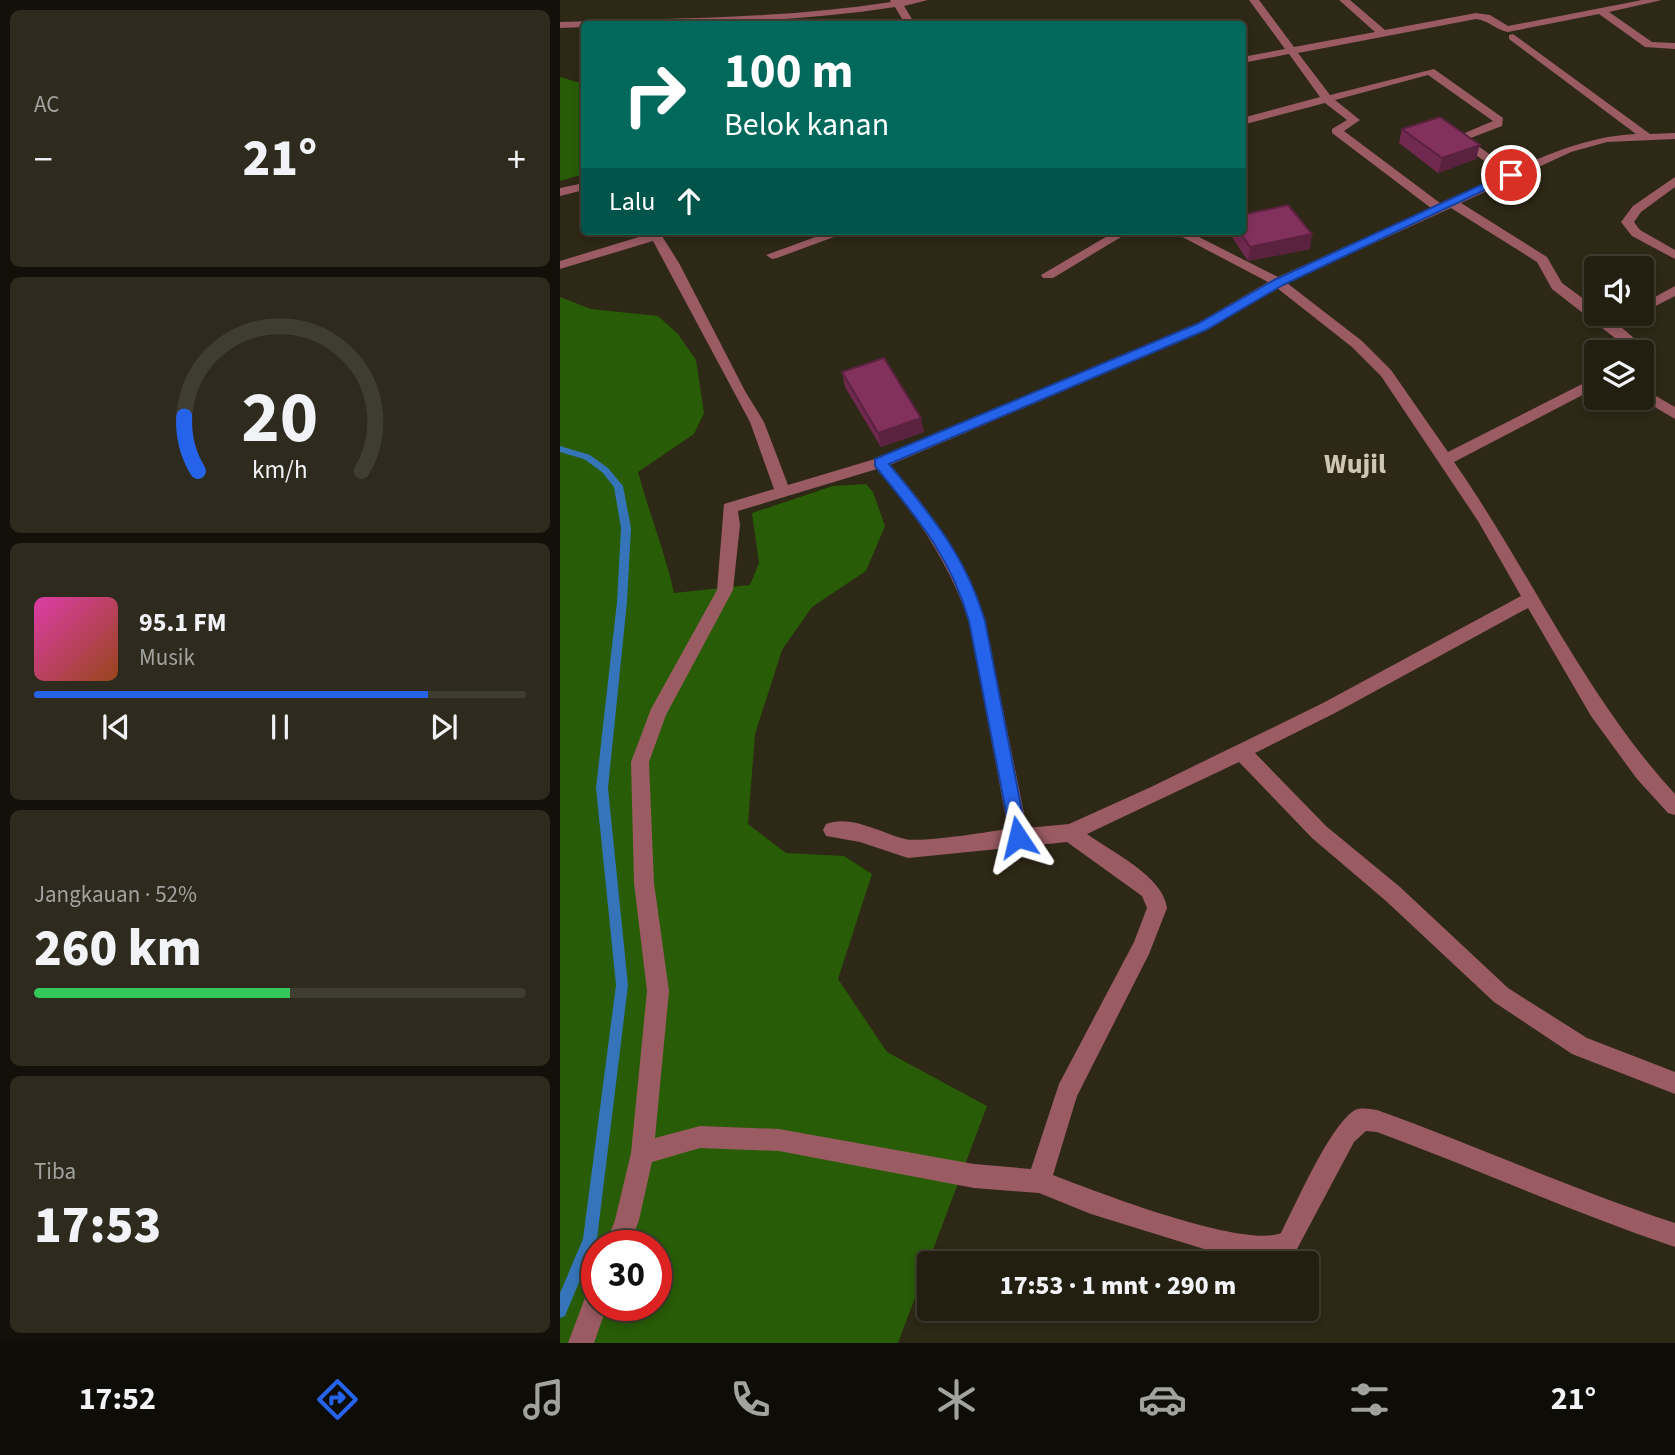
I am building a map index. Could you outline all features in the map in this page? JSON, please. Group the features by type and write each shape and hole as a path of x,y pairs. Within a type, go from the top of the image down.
{"street":[{"path":"705,21 809,16 923,0"},
{"path":"1255,0 1327,99 1355,121 1336,131 1445,205 1542,260 1557,286 1584,306"},
{"path":"1344,0 1383,34"},
{"path":"1246,59 1476,16 1488,16 1505,29 1657,0"},
{"path":"896,2 908,21"},
{"path":"1602,12 1649,45 1675,46"},
{"path":"560,25 581,25"},
{"path":"1513,37 1646,136"},
{"path":"1246,121 1432,72 1499,120 1498,124 1459,138 1511,175"},
{"path":"623,1230 642,1153 658,991 644,883 640,762 657,714 726,590 730,508 880,463 1190,332 1278,282 1587,143 1646,136 1675,136"},
{"path":"1675,181 1637,209 1628,222 1636,233 1675,255"},
{"path":"560,192 581,188"},
{"path":"772,255 832,235"},
{"path":"1048,275 1118,235"},
{"path":"1185,235 1278,282 1357,344 1386,373 1484,517 1597,711 1644,773 1675,807"},
{"path":"560,265 656,236 673,263 737,391 757,422 783,492"},
{"path":"1654,302 1675,290"},
{"path":"1612,326 1630,340"},
{"path":"1447,459 1584,388"},
{"path":"1654,401 1675,414"},
{"path":"880,463 929,523 952,557 967,588 977,621 1018,837"},
{"path":"833,830 860,833 908,849 1070,833 1329,708 1530,599"},
{"path":"1241,751 1320,832 1393,894 1501,995 1580,1046 1675,1083"},
{"path":"1040,1181 1067,1092 1142,947 1157,908 1149,888 1070,833"},
{"path":"642,1153 700,1137 779,1140 974,1176 1040,1181 1091,1202 1233,1246 1272,1249 1289,1241 1346,1134 1362,1119 1377,1121 1486,1161 1618,1216 1675,1235"},
{"path":"581,1343 589,1321"}],"green space":[{"path":"560,77 581,83 581,175 560,181"},
{"path":"560,297 591,309 658,316 678,334 696,360 704,413 694,434 638,472 674,593 750,585 759,563 752,513 833,486 866,484 873,492 885,526 866,571 812,607 782,650 755,734 748,824 786,853 844,856 872,874 838,979 887,1052 987,1106 933,1251 917,1251 917,1292 898,1343 560,1343"}],"building":[{"path":"1440,117 1480,145 1442,158 1402,129"},
{"path":"1288,205 1312,234 1250,247 1242,235 1246,235 1246,214"},
{"path":"884,358 921,418 878,433 842,372"}],"waterway":[{"path":"560,449 587,457 605,470 618,486 626,528 622,602 602,788 622,985 590,1239 560,1311"}],"district":[{"name":"Wujil","path":"1355,464"}],"route":[{"path":"1018,837 977,621 967,588 952,557 929,523 880,463 1201,327 1278,282 1511,175"}]}
